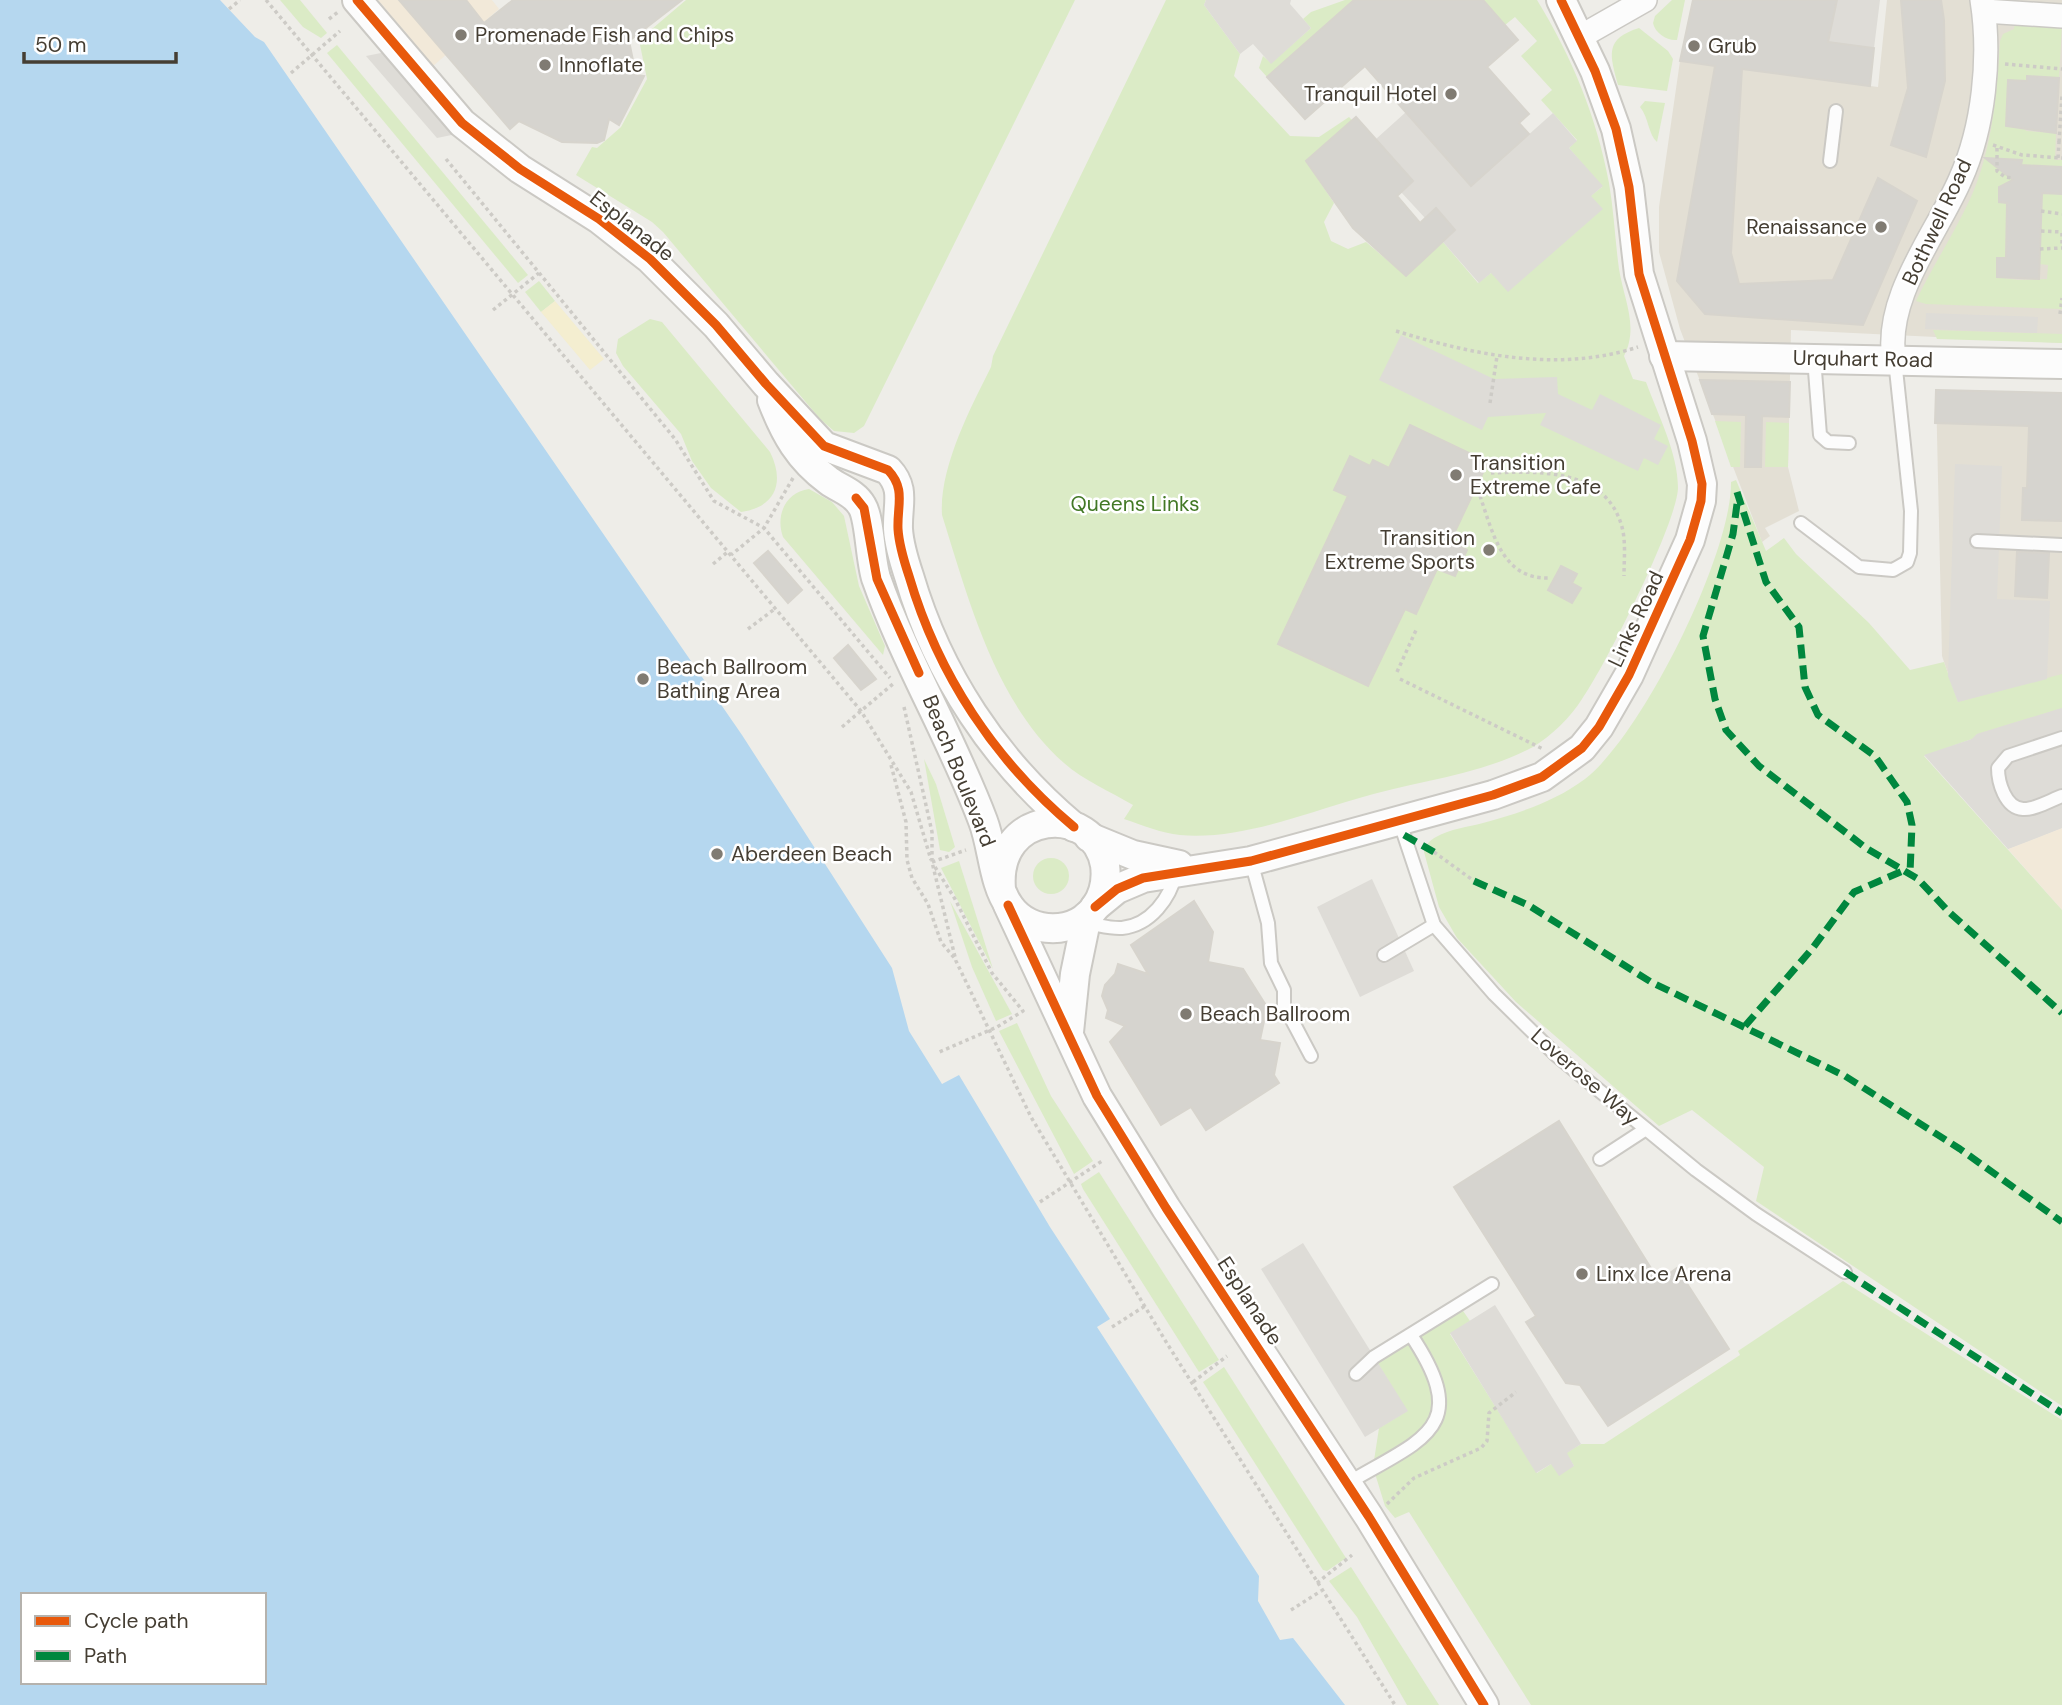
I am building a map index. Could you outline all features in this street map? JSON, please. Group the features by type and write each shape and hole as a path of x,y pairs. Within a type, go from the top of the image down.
{"street":[{"name":"Esplanade","path":"357,0 462,123 520,169 625,238 698,306 824,446 888,470"},
{"name":"Links Road","path":"1086,917 1130,882 1251,861 1520,786 1567,761 1598,727 1629,675 1670,589 1697,520 1702,484 1700,467 1661,348 1637,263 1623,159 1607,102 1580,37 1561,0"},
{"path":"1580,37 1645,0"},
{"path":"1983,6 2062,16"},
{"name":"Bothwell Road","path":"1895,359 1893,330 1901,301 1961,178 1975,136 1985,62 1983,6"},
{"name":"Urquhart Road","path":"1661,348 1814,357 2062,364"},
{"name":"Esplanade","path":"766,384 780,423 800,456 830,482 856,498"},
{"name":"Beach Boulevard","path":"888,470 900,484 898,532 909,578 964,702 991,744 1037,797 1081,832"},
{"name":"Beach Boulevard","path":"856,498 864,508 877,579 983,822 1005,897"},
{"path":"1057,823 1081,832 1104,863 1102,894 1086,917 1060,928 1038,926 1018,916 1005,897 999,872 1003,856 1018,836 1040,824 1057,823"},
{"name":"Links Road","path":"1081,832 1152,860 1188,870"},
{"name":"Esplanade","path":"1005,897 1069,1032 1079,1063 1102,1104 1166,1208 1348,1483 1484,1705"},
{"name":"Esplanade","path":"1069,1032 1075,974 1086,917"}],"lane":[{"path":"1830,161 1836,111"},
{"path":"1814,357 1820,435 1828,442 1849,443"},
{"path":"1801,523 1859,568 1893,570 1907,562 1910,553 1910,511 1895,359"},
{"path":"1977,541 2062,545"},
{"path":"2062,738 2008,756 1998,768 2006,799 2014,806 2023,809 2062,796"},
{"name":"Loverose Way","path":"1399,820 1434,925 1461,959 1533,1033 1646,1129 1756,1214 1845,1272"},
{"path":"1251,861 1268,923 1271,963 1284,990 1284,1006 1311,1056"},
{"path":"1086,917 1120,929 1141,920 1166,901 1188,870"},
{"path":"1384,955 1434,925"},
{"path":"1600,1159 1646,1129"},
{"path":"1356,1374 1374,1357 1492,1284"},
{"path":"1348,1483 1413,1445 1436,1420 1440,1406 1440,1389 1435,1373 1411,1335"}],"path":[{"path":"229,9 240,0"},
{"path":"266,0 861,711 911,792 932,862 956,961 1031,1117 1145,1306 1395,1705"},
{"path":"291,74 340,32"},
{"path":"1985,62 2062,69"},
{"path":"1975,136 1997,148 2022,155 2060,158 2062,95"},
{"path":"1997,148 1997,171 2012,178"},
{"path":"446,159 675,439 692,470 715,501 764,528 899,690"},
{"path":"2042,211 2062,214"},
{"path":"2040,249 2062,246 2062,232 2041,231"},
{"path":"493,310 539,273"},
{"path":"2060,314 2062,298"},
{"path":"1396,331 1497,356 1549,361 1661,348"},
{"path":"1490,403 1497,356"},
{"path":"1491,472 1560,473 1589,484 1604,497 1622,527 1624,576"},
{"path":"713,564 764,528 794,475"},
{"path":"1480,496 1496,542 1507,561 1523,575 1550,578"},
{"path":"748,629 776,608"},
{"path":"1397,672 1418,628"},
{"path":"1400,679 1567,761"},
{"path":"842,727 895,683"},
{"path":"903,704 930,821 932,862 955,899 992,974 1023,1011 989,1030 937,1053"},
{"path":"890,760 906,822 907,860 912,878 928,904 941,942 956,961"},
{"path":"932,862 965,850"},
{"path":"1434,852 1474,881"},
{"path":"1040,1202 1102,1161"},
{"path":"1112,1327 1145,1306"},
{"path":"1193,1382 1227,1356"},
{"path":"1369,1517 1414,1478 1480,1448 1487,1441 1489,1413 1516,1392"},
{"path":"1317,1583 1352,1555"},
{"path":"1291,1610 1322,1590"}],"shaded area":[{"path":"378,0 492,0 499,9 433,66"},
{"path":"1206,0 1291,0 1290,4 1311,28 1271,64 1253,44 1240,54 1204,5"},
{"path":"1837,0 1880,0 1874,48 1828,42"},
{"path":"1887,0 2062,0 2062,343 1791,330 1788,467 1799,511 1765,528 1770,536 1762,542 1680,329 1659,252 1659,207 1680,61 1878,87"},
{"path":"401,49 471,131 437,138 366,56"},
{"path":"1406,112 1471,186 1553,113 1577,141 1569,148 1603,186 1591,196 1603,209 1508,292 1491,273 1479,283 1443,242 1455,230 1436,209 1425,218 1401,192 1413,181 1376,139"},
{"path":"1926,313 2038,317 2037,333 1925,329"},
{"path":"1401,335 1494,379 1557,377 1558,394 1592,410 1600,394 1661,425 1654,439 1668,446 1658,465 1644,458 1638,471 1540,425 1546,413 1488,417 1482,430 1379,380"},
{"path":"1936,390 2062,393 2062,828 2008,849 1942,656"},
{"path":"1955,464 2002,466 1997,599 2050,601 2047,679 1958,702 1948,676"},
{"path":"2062,708 2062,828 2008,849 1924,755 1972,739 1977,734"},
{"path":"2062,828 2062,910 2008,849"},
{"path":"1372,879 1414,971 1360,997 1317,907"},
{"path":"1303,1243 1408,1411 1365,1437 1261,1269"},
{"path":"1495,1305 1581,1444 1567,1453 1574,1466 1559,1476 1551,1464 1536,1473 1450,1333"}],"green space":[{"path":"280,0 300,0 327,33 321,38 303,27"},
{"path":"686,0 1075,0 864,426 854,433 834,431 820,419 663,232 652,222 576,175 592,147 597,148 621,127 647,79 639,40"},
{"name":"Queens Links","path":"1166,0 1206,0 1204,5 1240,54 1234,76 1290,136 1319,137 1349,117 1352,120 1306,161 1334,203 1324,222 1331,241 1348,249 1366,242 1406,276 1443,242 1478,283 1602,187 1569,148 1577,140 1541,100 1552,90 1521,56 1537,41 1515,17 1505,25 1483,0 1537,0 1582,88 1598,135 1609,183 1619,269 1629,313 1630,335 1624,356 1633,379 1646,382 1675,461 1678,488 1675,506 1653,562 1607,657 1572,713 1540,743 1491,765 1378,793 1269,825 1202,836 1166,833 1124,819 1133,805 1072,769 1040,738 1020,711 987,648 942,515 945,478 965,420 991,367 993,356"},
{"path":"1345,0 1354,0 1267,77 1259,68 1263,56 1271,63 1311,28 1303,19 1311,12"},
{"path":"1672,0 1685,0 1677,40 1662,36 1653,23 1655,16"},
{"path":"2015,21 2062,24 2059,78 2028,76 2027,81 2009,80 2007,99 2026,131 2056,133 2055,160 2062,160 2062,167 2049,166 2048,170 2021,168 2021,160 2000,159 2012,175 2011,183 1999,187 1999,202 2007,203 2006,258 1997,258 1997,277 2018,280 2047,279 2048,265 2039,264 2042,193 2062,194 2062,309 1926,304 1916,301 1974,190 1986,154 1993,117 2000,41 2003,34 2014,29"},
{"path":"1639,28 1668,51 1673,59 1667,91 1618,85 1612,49 1620,37"},
{"path":"337,45 528,275 518,283 327,53"},
{"path":"1645,101 1665,103 1657,142 1640,107"},
{"path":"539,281 555,301 541,312 525,292"},
{"path":"650,319 662,322 770,452 777,473 777,483 770,499 762,505 741,512 711,488 692,461 681,434 623,366 616,353 618,339"},
{"path":"1933,330 2062,334 2062,343 1937,339"},
{"path":"1715,421 1741,422 1740,467 1731,467"},
{"path":"1766,422 1789,423 1788,467 1765,467"},
{"path":"1736,480 1766,551 1784,538 1796,554 1869,623 1910,670 1944,662 1958,702 2062,674 2062,708 1977,734 1972,739 1924,756 2062,910 2062,1406 1756,1201 1764,1167 1692,1110 1659,1126 1516,1002 1457,938 1439,907 1424,852 1430,841 1447,832 1536,806 1561,794 1585,779 1608,757 1632,724 1657,685 1700,596 1717,553 1727,514 1731,482"},
{"path":"809,489 832,502 844,516 859,586 885,646 883,655 783,537 780,521 784,506 794,495"},
{"path":"924,759 936,784 955,847 949,852 940,850"},
{"path":"1051,858 1064,863 1069,876 1064,889 1051,894 1038,889 1033,876 1038,863"},
{"path":"959,861 993,969 941,868"},
{"path":"950,901 1012,1014 996,1021 972,967"},
{"path":"1017,1023 1051,1096 1093,1161 1074,1174 999,1031"},
{"path":"1099,1172 1219,1360 1199,1372 1083,1189 1081,1184"},
{"path":"1843,1281 2062,1420 2062,1705 1531,1705 1409,1512 1395,1518 1385,1506 1373,1467 1379,1428 1407,1411 1374,1357 1459,1305 1470,1321 1450,1334 1537,1473 1551,1464 1574,1466 1566,1453 1581,1444 1604,1444 1740,1355 1738,1351"},
{"path":"1224,1367 1346,1558 1327,1571 1323,1570 1203,1382"},
{"path":"1351,1567 1439,1705 1407,1705 1357,1617 1329,1581"}],"sand":[{"path":"555,301 604,359 590,370 541,312"}],"water":[{"path":"0,0 220,0 255,37 264,42 742,735 892,968 909,1031 942,1084 959,1075 1050,1227 1110,1319 1097,1327 1259,1576 1258,1601 1280,1640 1293,1638 1345,1705 0,1705"}],"building":[{"name":"Innoflate","path":"399,0 466,0 484,23 513,0 682,0 629,41 636,75 644,76 619,125 609,119 604,140 597,143 562,142 519,121 510,129"},
{"name":"Tranquil Hotel","path":"1354,0 1483,0 1518,40 1487,67 1529,114 1519,123 1529,134 1471,186 1365,66 1305,119 1267,77"},
{"name":"Renaissance","path":"1693,0 1837,0 1828,42 1874,48 1870,86 1742,69 1731,253 1739,284 1833,280 1878,178 1917,201 1863,325 1705,314 1677,281 1715,66 1680,61"},
{"path":"1901,0 1941,0 1945,81 1926,157 1891,145 1908,88"},
{"path":"2027,76 2059,78 2056,133 2006,126 2008,80 2027,81"},
{"path":"1356,117 1413,181 1397,196 1420,223 1436,208 1455,230 1406,276 1353,228 1306,161"},
{"path":"1985,158 2022,160 2021,165 2062,167 2062,194 2042,193 2039,279 1997,277 1997,258 2006,258 2007,203 1999,202 1999,187 2013,180"},
{"path":"1700,380 1790,382 1789,417 1762,416 1761,467 1745,467 1746,415 1712,414"},
{"path":"1936,390 2062,393 2062,521 2022,520 2023,488 2027,488 2029,426 1935,423"},
{"path":"1410,425 1488,462 1450,542 1467,550 1455,576 1437,569 1416,614 1405,609 1368,686 1278,644 1348,496 1334,490 1350,456 1370,466 1373,460 1389,468"},
{"path":"768,551 802,590 788,603 754,563"},
{"path":"2017,552 2049,553 2047,598 2015,596"},
{"path":"1561,566 1577,574 1572,583 1581,588 1572,603 1548,590"},
{"path":"848,645 876,679 861,690 834,658"},
{"name":"Beach Ballroom","path":"1194,901 1213,932 1208,962 1243,969 1267,1007 1260,1040 1280,1043 1274,1075 1279,1083 1206,1130 1191,1107 1161,1125 1110,1042 1125,1026 1106,1018 1108,1010 1102,996 1105,985 1115,974 1118,964 1148,974 1131,945"},
{"name":"Linx Ice Arena","path":"1559,1121 1659,1281 1677,1268 1729,1349 1608,1426 1580,1385 1566,1383 1526,1322 1536,1316 1454,1187"}],"marked path":[{"path":"1737,492 1766,582 1799,627 1805,687 1818,715 1875,756 1907,802 1912,825 1910,873"},
{"path":"1737,504 1733,534 1703,636 1715,699 1726,730 1759,766 1866,848 1918,879 1949,912 2062,1013"},
{"path":"1404,835 1434,852"},
{"path":"1745,1026 1812,949 1854,892 1905,870"},
{"path":"1474,881 1528,905 1651,982 1845,1076 1960,1149 2062,1222"},
{"path":"1845,1272 2062,1413"}],"cycle path":[{"path":"357,0 462,123 520,169 599,219 650,259 716,325 824,446 888,470 899,491 898,529 905,565 921,613 953,682 995,745 1019,774 1074,827"},
{"path":"1095,907 1117,889 1143,878 1251,861 1493,795 1542,777 1582,748 1599,727 1629,675 1690,540 1701,501 1702,484 1692,441 1639,274 1629,187 1616,129 1595,71 1561,0"},
{"path":"856,498 864,508 877,579 919,673"},
{"path":"1008,905 1097,1096 1166,1208 1369,1517 1484,1705"}],"place":[{"name":"Promenade Fish and Chips","path":"461,35"},
{"name":"Grub","path":"1694,46"},
{"name":"Innoflate","path":"545,65"},
{"name":"Tranquil Hotel","path":"1451,94"},
{"name":"Renaissance","path":"1881,227"},
{"name":"Transition Extreme Cafe","path":"1456,475"},
{"name":"Transition Extreme Sports","path":"1489,550"},
{"name":"Beach Ballroom Bathing Area","path":"643,679"},
{"name":"Aberdeen Beach","path":"717,854"},
{"name":"Beach Ballroom","path":"1186,1014"},
{"name":"Linx Ice Arena","path":"1582,1274"}]}
